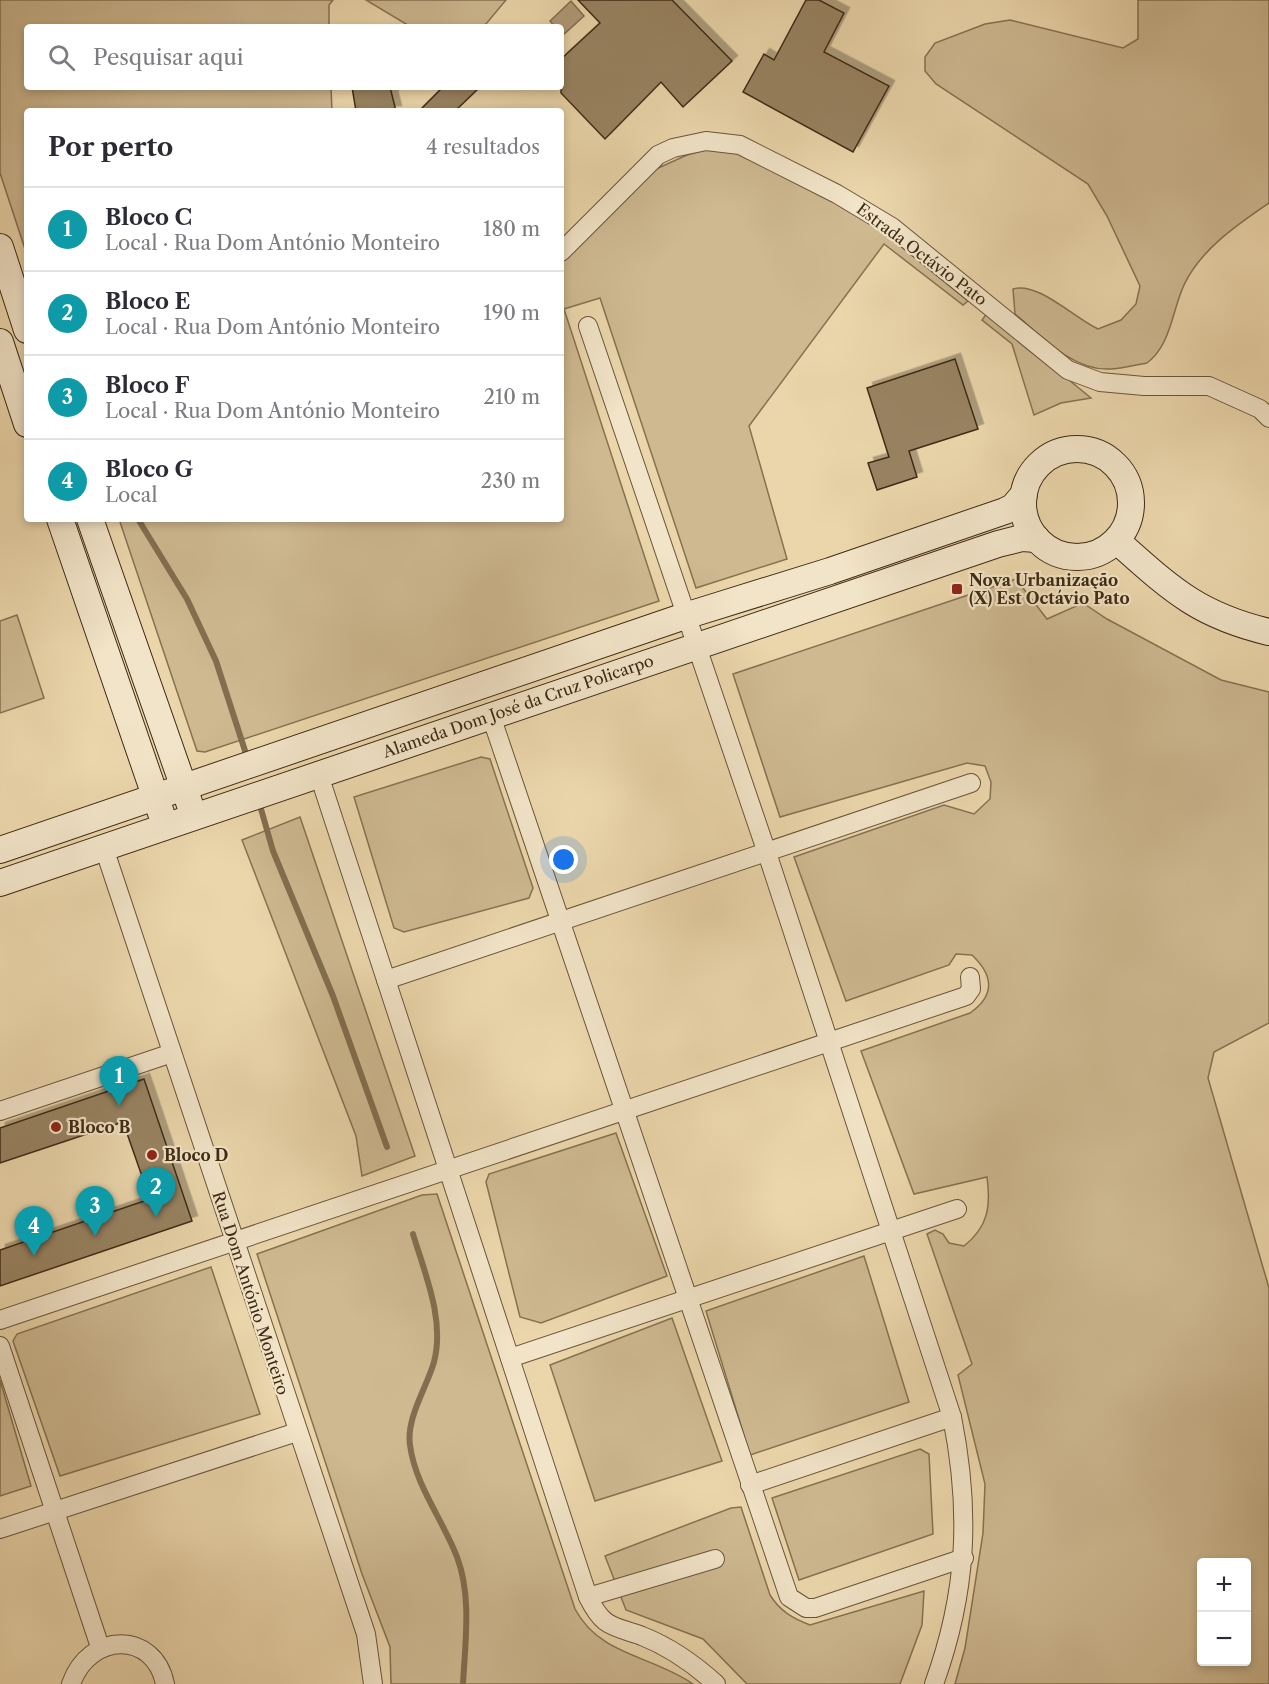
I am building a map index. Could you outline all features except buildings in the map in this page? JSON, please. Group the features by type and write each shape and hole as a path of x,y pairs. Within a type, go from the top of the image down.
{"street":[{"name":"Estrada Octávio Pato","path":"564,249 658,155 673,148 706,141 740,145 856,204 892,227 1068,370 1100,382 1144,386 1209,386 1260,409 1269,418"},
{"path":"0,247 24,321"},
{"path":"588,326 767,853 952,1417 962,1483 964,1558 946,1648 934,1684"},
{"path":"0,342 24,415"},
{"path":"1082,449 1105,457 1122,474 1131,496 1129,520 1117,541 1107,549 1083,557 1058,554 1037,539 1025,517 1024,494 1027,483 1040,464 1059,452 1082,449"},
{"name":"Alameda Dom José da Cruz Policarpo","path":"0,850 685,616 830,572 1005,511 1013,507 1024,494"},
{"path":"61,522 166,828"},
{"path":"91,522 195,818"},
{"name":"Alameda Dom José da Cruz Policarpo","path":"0,883 998,544 1022,538 1037,539"},
{"path":"1117,541 1169,587 1198,608 1233,624 1269,632"},
{"path":"491,716 789,1597 806,1608 827,1604 964,1558"},
{"path":"319,775 588,1597 605,1623 621,1632 641,1636 693,1663 716,1684"},
{"path":"386,980 971,783"},
{"name":"Rua Dom António Monteiro","path":"104,848 366,1635 373,1684"},
{"path":"0,1320 966,996 971,989 970,977"},
{"path":"0,1111 172,1053"},
{"path":"510,1358 889,1229 957,1209"},
{"path":"0,1346 100,1647"},
{"path":"750,1485 952,1417"},
{"path":"0,1529 297,1432"},
{"path":"588,1597 715,1559"},
{"path":"70,1684 76,1669 86,1656 100,1647 115,1644 130,1646 144,1652 156,1662 165,1684"}],"shaded area":[{"path":"0,0 333,0 329,5 329,24 24,24 24,90 331,90 332,108 24,108 24,246 0,173"},
{"path":"366,0 506,0 486,24 406,24"},
{"path":"1138,0 1269,0 1269,203 1221,239 1191,272 1180,295 1166,337 1155,356 1147,363 1124,368 1096,368 1083,364 1058,350 1015,314 1013,289 1023,288 1044,295 1098,329 1121,320 1136,304 1140,286 1107,216 1088,184 936,84 925,71 925,57 935,43 985,24 1010,20 1123,48 1138,39"},
{"path":"571,1 584,16 564,34 564,24 552,24 550,21"},
{"path":"727,148 832,199 877,227 968,301 963,305 884,244 749,426 787,559 696,588 600,298 564,309 564,260 654,170 687,155 708,149"},
{"path":"564,309 659,601 205,752 197,751 120,522 564,522"},
{"path":"987,313 1091,398 1061,403 1034,415 1012,344 982,320"},
{"path":"1016,579 1047,619 1083,603 1107,619 1221,680 1269,692 1269,1023 1214,1052 1208,1078 1269,1288 1269,1684 955,1684 965,1648 983,1533 985,1484 958,1375 972,1364 927,1234 935,1230 943,1234 949,1243 964,1246 972,1239 986,1216 987,1177 914,1194 861,1051 970,1013 984,999 989,985 984,970 972,955 956,954 949,965 846,1001 794,857 944,805 974,814 990,799 991,782 985,766 967,763 780,817 733,674"},
{"path":"17,615 44,698 0,713 0,621"},
{"path":"481,757 490,759 533,888 529,898 404,932 394,928 354,797"},
{"path":"300,817 415,1156 362,1176 356,1136 242,840"},
{"path":"616,1133 667,1276 541,1323 520,1317 486,1182 489,1174"},
{"path":"437,1194 575,1609 586,1625 612,1646 677,1674 693,1684 391,1684 390,1647 362,1574 257,1254 422,1195"},
{"path":"864,1256 909,1402 750,1455 706,1311"},
{"path":"211,1267 260,1414 60,1476 13,1341 17,1334"},
{"path":"672,1318 722,1461 595,1501 550,1365"},
{"path":"0,1380 31,1486 0,1496"},
{"path":"920,1449 929,1454 933,1534 799,1580 772,1498"},
{"path":"741,1507 770,1595 782,1610 792,1617 810,1625 924,1591 922,1625 900,1684 747,1684 703,1639 626,1610 605,1556 731,1508"}],"waterway":[{"path":"140,522 187,599 216,661 248,760"},
{"path":"259,802 273,851 333,996 387,1147"},
{"path":"413,1234 432,1297 437,1346 431,1372 414,1413 410,1445 417,1474 451,1543 462,1572 466,1604 463,1684"}],"place":[{"name":"Nova Urbanização (X) Est Octávio Pato","path":"957,589"},
{"name":"Bloco C","path":"119,1106"},
{"name":"Bloco B","path":"56,1127"},
{"name":"Bloco D","path":"152,1155"},
{"name":"Bloco E","path":"156,1217"},
{"name":"Bloco F","path":"95,1236"},
{"name":"Bloco G","path":"34,1256"}]}
